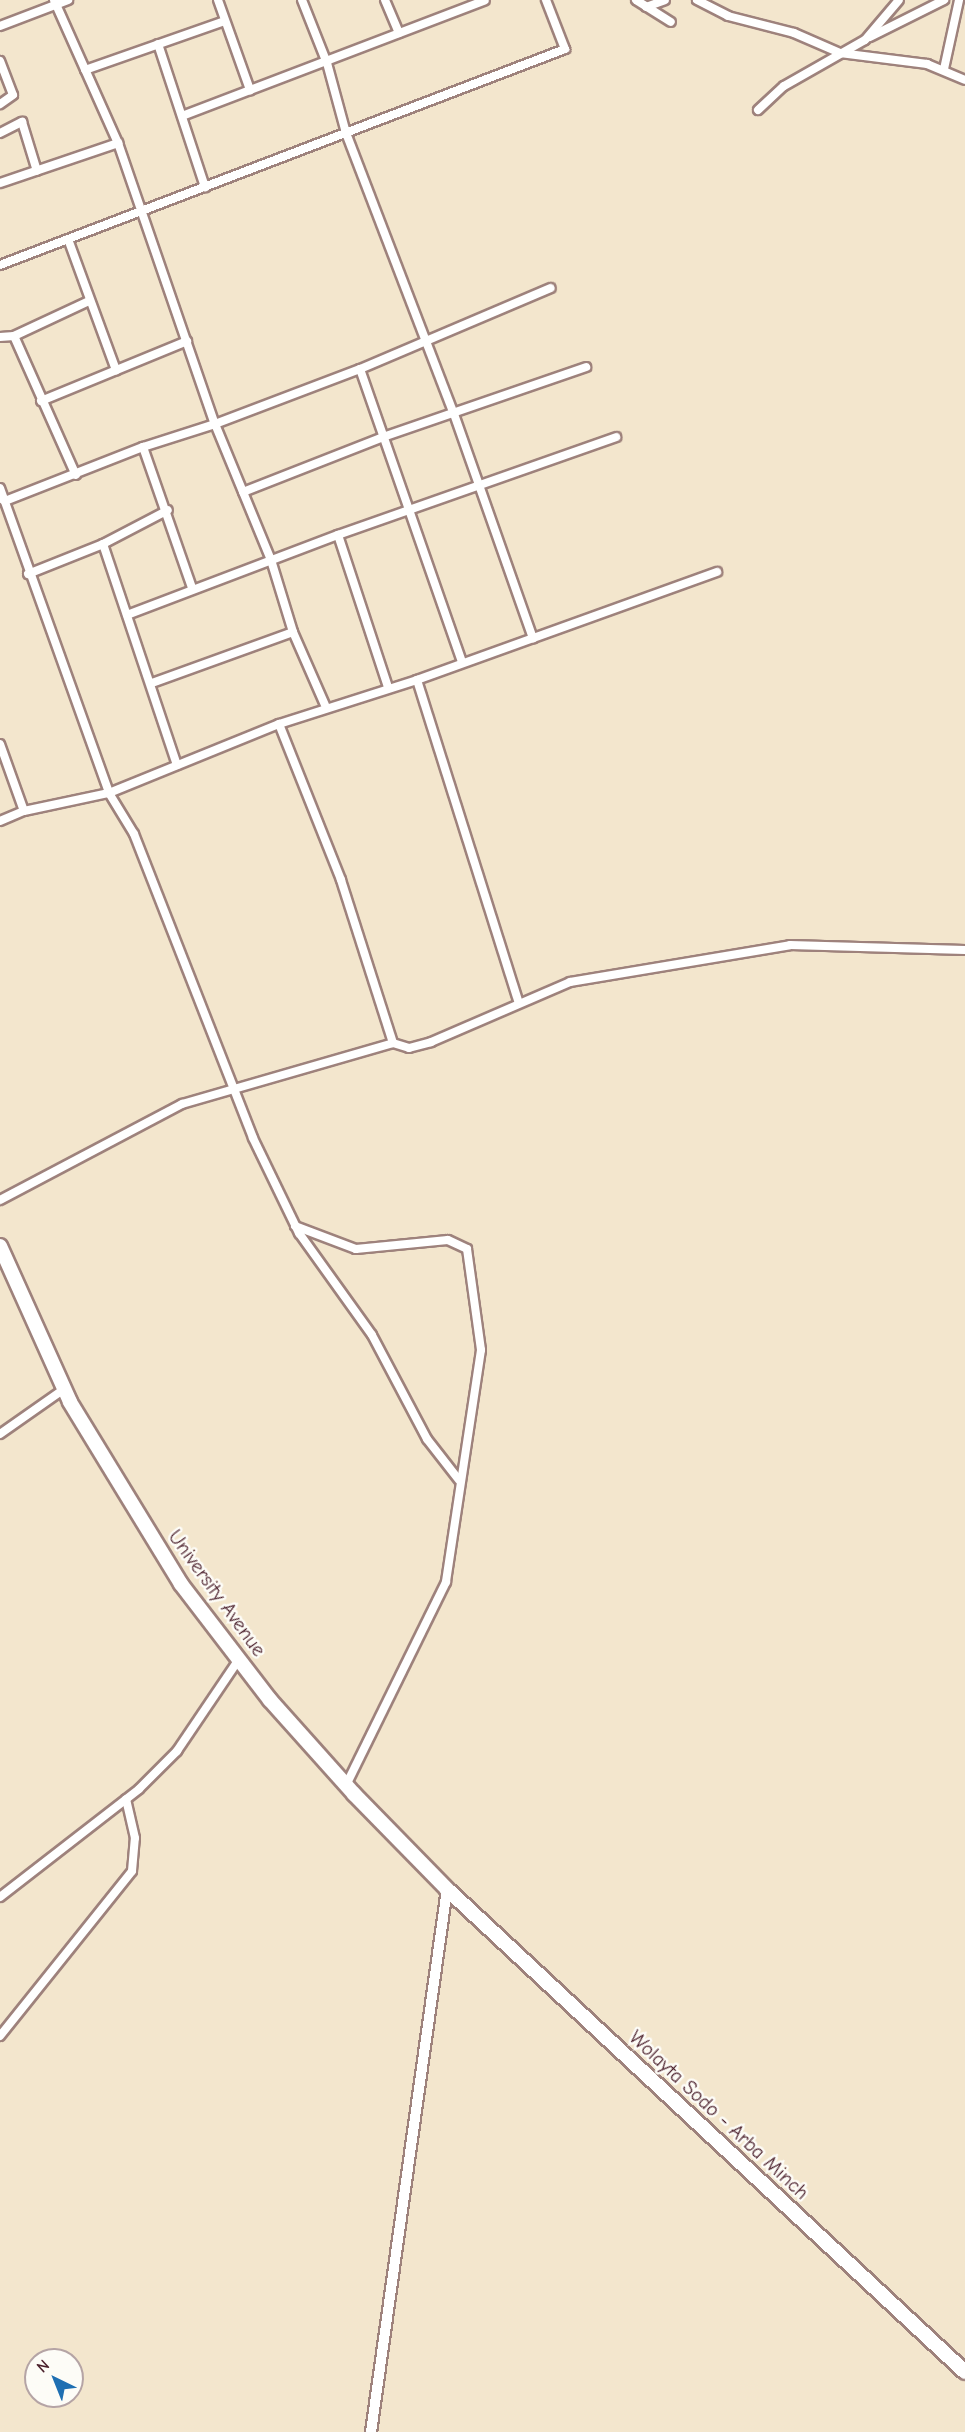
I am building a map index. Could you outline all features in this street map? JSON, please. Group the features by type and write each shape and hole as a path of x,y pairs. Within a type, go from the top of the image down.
{"highway":[{"name":"University Avenue","path":"0,1246 64,1389 181,1584 239,1659 346,1785 447,1889"},
{"name":"Wolayta Sodo - Arba Minch","path":"447,1889 965,2372"}],"street":[{"path":"0,26 54,3 68,0"},
{"path":"218,0 250,90"},
{"path":"302,0 327,63 346,133 454,414 477,486 533,638"},
{"path":"385,0 399,33"},
{"path":"182,116 327,63 468,3 485,0"},
{"path":"0,265 141,208 565,50 546,0"},
{"path":"636,0 671,22"},
{"path":"646,7 665,0"},
{"path":"697,0 728,16 794,33 840,53 944,69 965,80"},
{"path":"865,40 899,0"},
{"path":"758,110 783,86 840,53 944,0"},
{"path":"944,69 959,0"},
{"path":"54,3 118,143 215,424 271,560 293,632 326,707"},
{"path":"85,70 225,21"},
{"path":"158,45 205,186"},
{"path":"0,61 13,95 0,104"},
{"path":"0,133 21,122 37,171"},
{"path":"0,183 118,143"},
{"path":"68,239 116,370"},
{"path":"3,500 360,369 427,343 551,288"},
{"path":"0,337 14,336 89,301"},
{"path":"14,336 41,401 76,475"},
{"path":"41,401 187,341"},
{"path":"243,492 383,437 586,367"},
{"path":"360,369 462,662"},
{"path":"127,615 192,588 616,437"},
{"path":"143,447 168,510 192,588"},
{"path":"0,488 28,574 110,793 134,834 234,1089 295,1226 372,1335 427,1439 459,1480"},
{"path":"28,574 103,544 168,510"},
{"path":"338,535 388,687"},
{"path":"103,544 152,683 177,765"},
{"path":"0,821 24,811 110,793 279,724 388,687 417,680 717,572"},
{"path":"152,683 293,632"},
{"path":"417,680 518,1002"},
{"path":"279,724 341,880 393,1043"},
{"path":"0,744 24,811"},
{"path":"0,1200 182,1104 393,1043 409,1048 431,1042 518,1002 570,982 790,945 965,950"},
{"path":"295,1226 356,1249 448,1240 467,1249 481,1350 459,1480 446,1582 346,1785"},
{"path":"0,1434 64,1389"},
{"path":"0,1897 126,1798 177,1751 239,1659"},
{"path":"0,2036 132,1871 135,1838 126,1798"},
{"path":"371,2432 447,1889"}]}
